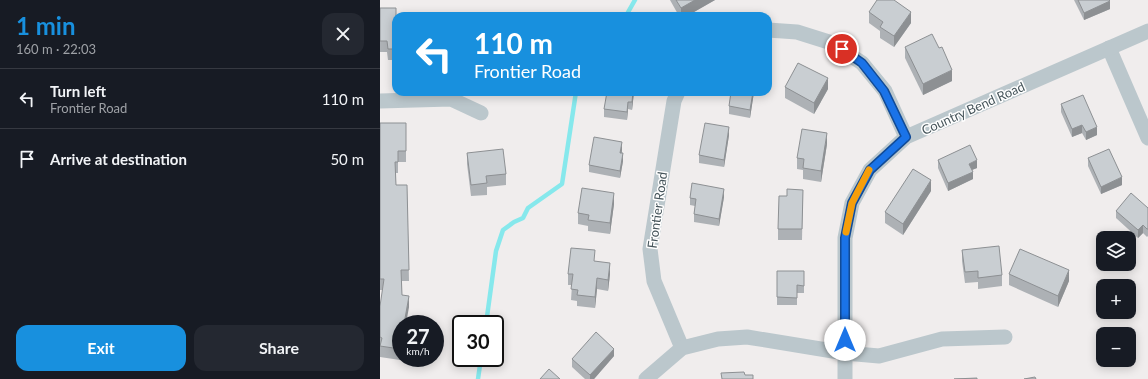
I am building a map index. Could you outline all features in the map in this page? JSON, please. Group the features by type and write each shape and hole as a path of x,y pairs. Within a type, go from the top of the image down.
{"street":[{"path":"772,30 797,32 832,42 862,63 884,91 906,137"},
{"name":"Country Bend Road","path":"845,379 845,238 852,203 870,170 906,137 1148,31"},
{"path":"1109,48 1148,138"},
{"name":"Frontier Road","path":"676,96 674,101 650,249 654,281 682,348"},
{"path":"380,101 451,99 481,113"},
{"path":"646,379 682,348 718,339 747,337 845,353 879,356 942,340 1005,337"}],"building":[{"path":"676,0 695,0 681,8"},
{"path":"877,0 894,0 911,12 894,36 880,27 883,22 869,12"},
{"path":"1078,0 1109,0 1110,1 1084,13"},
{"path":"380,8 396,8 396,12 392,12 392,49 388,49 387,41 380,41"},
{"path":"932,34 939,48 942,47 952,70 923,84 905,47"},
{"path":"798,63 828,78 814,103 785,87"},
{"path":"1083,95 1097,127 1086,132 1082,125 1072,129 1061,104"},
{"path":"606,96 633,96 632,102 628,102 627,112 604,109"},
{"path":"730,96 752,96 750,110 729,106"},
{"path":"380,123 406,123 406,151 398,151 398,162 395,162 396,185 407,185 409,270 401,270 402,295 409,296 406,315 392,315 392,348 380,346 382,338 380,337 380,306 384,279 380,279"},
{"path":"705,123 729,127 724,160 699,155"},
{"path":"802,129 827,133 821,171 803,168 804,159 797,158"},
{"path":"594,137 622,142 620,153 623,153 620,171 589,165"},
{"path":"970,145 977,160 969,164 973,172 948,183 938,160"},
{"path":"503,149 506,174 486,176 487,183 471,185 467,153"},
{"path":"1109,149 1122,177 1101,187 1088,158"},
{"path":"913,169 931,180 903,224 885,212"},
{"path":"692,183 724,189 719,219 694,214 696,199 690,198"},
{"path":"582,188 614,193 610,223 588,220 589,215 578,213"},
{"path":"787,189 803,190 802,229 778,229 779,196 787,196"},
{"path":"1131,193 1148,208 1148,229 1143,225 1138,230 1116,211"},
{"path":"999,246 1002,275 978,278 978,271 965,272 962,250"},
{"path":"571,248 595,250 594,261 610,263 608,280 597,278 595,297 577,295 578,290 571,289 573,274 568,274"},
{"path":"1020,249 1069,270 1058,296 1009,274"},
{"path":"777,271 804,271 804,286 797,285 797,298 777,297"},
{"path":"596,332 614,349 590,375 572,359"},
{"path":"549,369 560,379 540,379"},
{"path":"744,372 745,375 753,375 753,379 722,379 721,373"},
{"path":"1035,377 1036,379 1024,379"},
{"path":"977,378 977,379 954,379"}],"waterway":[{"path":"628,12 635,0"},
{"path":"487,315 496,251 503,230 514,222 523,218 528,208 562,184 575,96"},
{"path":"478,379 480,367"}],"slow traffic":[{"path":"846,232 852,203 869,170"}],"route":[{"path":"842,49 862,63 884,91 906,137 870,170 852,203 845,238 845,340"}]}
